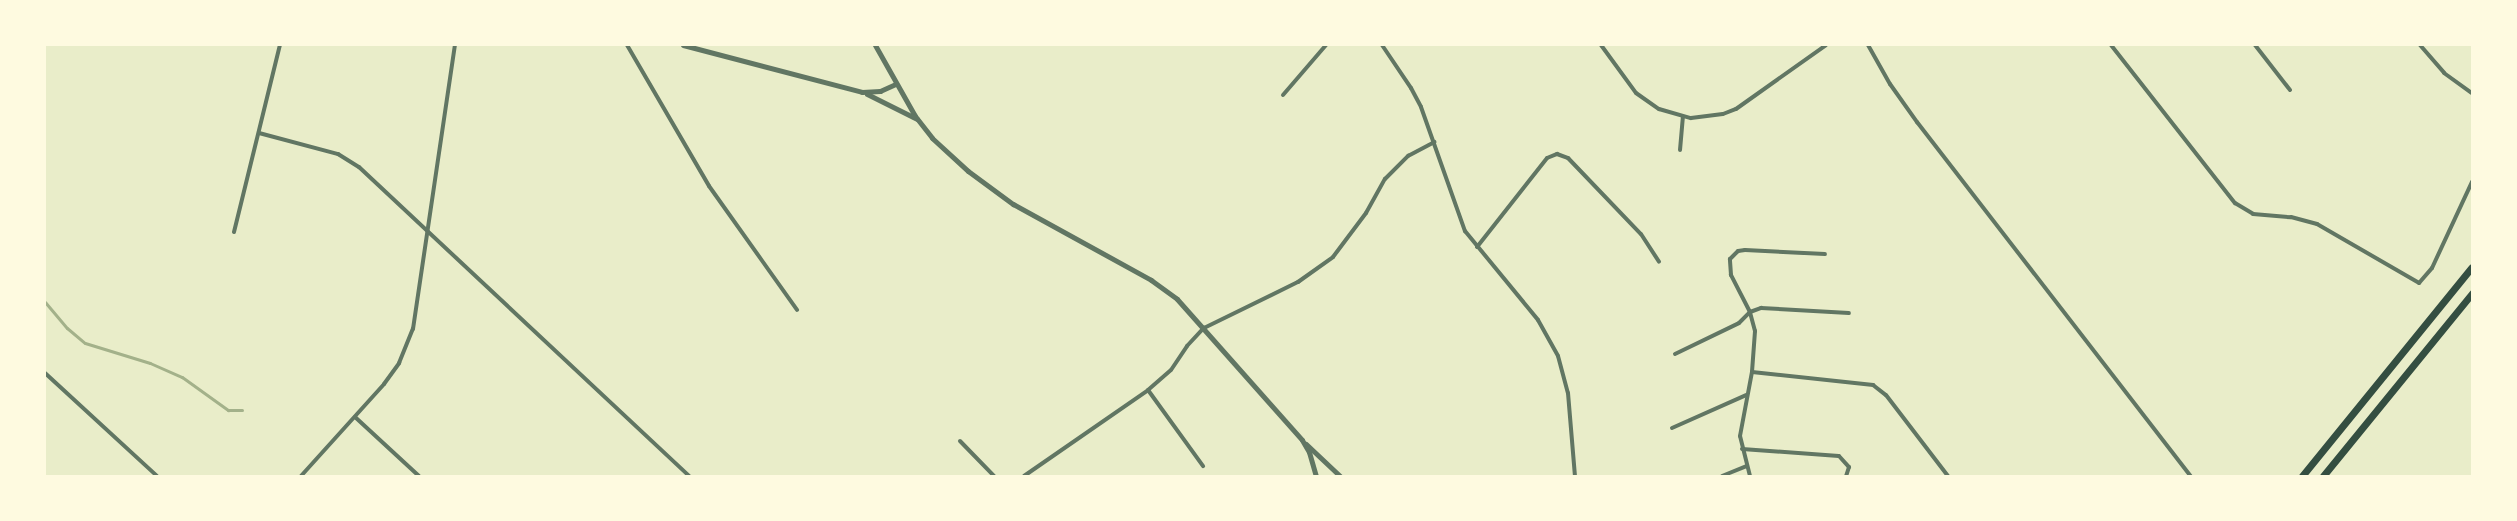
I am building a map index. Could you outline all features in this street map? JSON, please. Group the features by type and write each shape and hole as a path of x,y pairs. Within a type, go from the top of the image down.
{"main road":[{"path":"2302,476 2472,267"},
{"path":"2323,476 2472,293"}],"street":[{"path":"234,232 280,45"},
{"path":"301,476 384,384 407,346 418,311 455,45"},
{"path":"627,45 709,186 797,310"},
{"path":"683,45 862,92 918,119"},
{"path":"875,45 918,119 950,156 1013,204 1151,280 1177,299 1302,440 1340,476"},
{"path":"1283,95 1326,45"},
{"path":"1382,45 1411,88 1434,142 1466,231 1538,320 1558,356 1568,393 1575,476"},
{"path":"1601,45 1615,68 1636,93 1659,109 1683,117 1704,118 1736,110 1826,45"},
{"path":"1868,45 1890,84 1917,122 2191,476"},
{"path":"2111,45 2235,203 2253,214 2291,217 2317,225 2419,283 2432,268 2472,182"},
{"path":"2255,45 2290,90"},
{"path":"2420,45 2444,73 2472,93"},
{"path":"862,92 880,91 896,84"},
{"path":"1680,150 1683,117"},
{"path":"259,133 313,146 348,159 689,476"},
{"path":"1024,476 1148,390 1171,370 1187,346 1204,328 1298,282 1333,257 1366,213 1385,179 1408,156 1434,142"},
{"path":"1477,247 1547,158 1557,154 1568,158 1641,234 1659,262"},
{"path":"1750,476 1742,449 1741,427 1752,372 1755,331 1750,312 1731,275 1730,266 1733,254 1745,250 1825,254"},
{"path":"1675,354 1739,323 1750,312 1771,307 1849,314"},
{"path":"1752,372 1873,385 1886,394 1948,476"},
{"path":"45,373 157,476"},
{"path":"1148,390 1203,466"},
{"path":"1672,428 1747,395"},
{"path":"356,417 419,476"},
{"path":"1302,440 1309,452 1316,476"},
{"path":"960,441 994,476"},
{"path":"1742,449 1839,456 1849,467 1846,476"},
{"path":"1722,476 1747,466"}],"waterway":[{"path":"45,302 67,328 85,343 150,363 182,377 228,410 242,410"}]}
